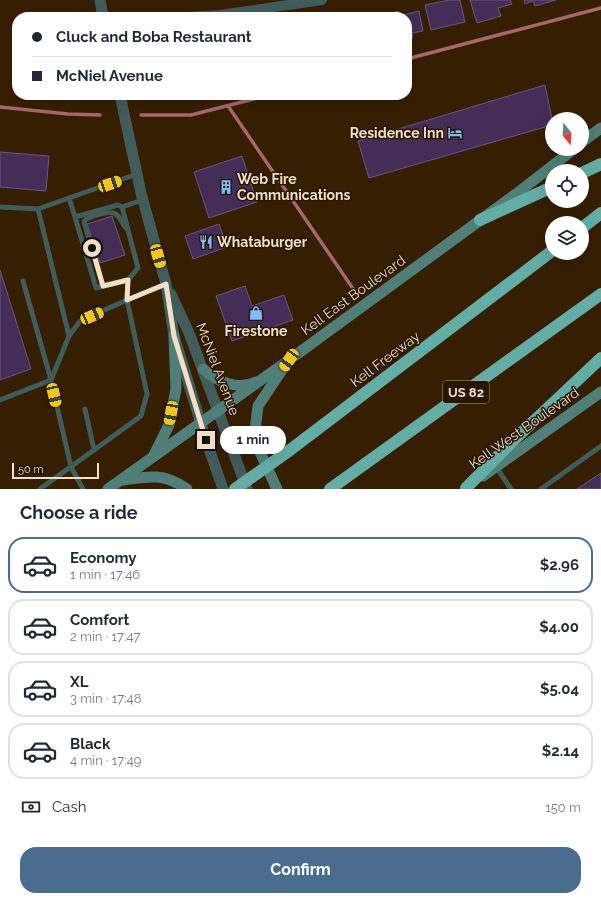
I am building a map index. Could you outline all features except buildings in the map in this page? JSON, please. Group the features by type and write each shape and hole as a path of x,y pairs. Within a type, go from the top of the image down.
{"highway":[{"path":"589,170 601,164"},
{"path":"480,220 545,190"},
{"path":"589,223 601,214"},
{"name":"Kell Freeway","path":"235,489 290,450 545,256"},
{"name":"US 82","path":"330,489 601,294"},
{"path":"465,488 601,358"}],"main road":[{"path":"589,137 601,128"},
{"name":"Kell East Boulevard","path":"108,489 289,360 565,156"},
{"path":"152,458 169,425 176,389 174,336"},
{"path":"277,489 260,452 255,431 258,406 289,360"},
{"path":"203,369 213,378 225,384 239,386 253,384 265,377"},
{"name":"Kell West Boulevard","path":"465,488 601,392"},
{"path":"120,481 147,476 163,478 176,482 187,489"}],"street":[{"path":"100,0 102,12"},
{"path":"241,12 316,1"},
{"name":"McNiel Avenue","path":"121,100 142,200 166,284 174,336 200,424 223,489"},
{"name":"McNiel Avenue","path":"166,284 189,333 247,489"}],"lane":[{"path":"0,207 38,209 137,174"},
{"path":"69,198 96,288 128,280 138,268 122,207"},
{"path":"75,217 118,205 122,207 142,200"},
{"path":"38,209 69,336"},
{"path":"103,286 84,222 86,218 113,212 128,230"},
{"path":"40,489 141,416 147,394 127,300 128,280"},
{"path":"23,281 51,380 70,467 83,489"},
{"path":"0,400 51,380 69,336 80,321 166,284"},
{"path":"85,408 94,450"},
{"path":"541,489 601,446"},
{"path":"496,467 511,489"}],"waterway":[{"path":"412,58 601,8"},
{"path":"141,115 191,115 250,100"},
{"path":"228,106 358,296"},
{"path":"0,107 68,114 100,115"}],"place":[{"name":"Residence Inn","path":"455,133"},
{"name":"Web Fire Communications","path":"226,187"},
{"name":"Whataburger","path":"206,242"},
{"name":"Firestone","path":"256,313"}],"route":[{"path":"92,248 103,286 128,280 127,300 166,284 174,336 206,440"}]}
